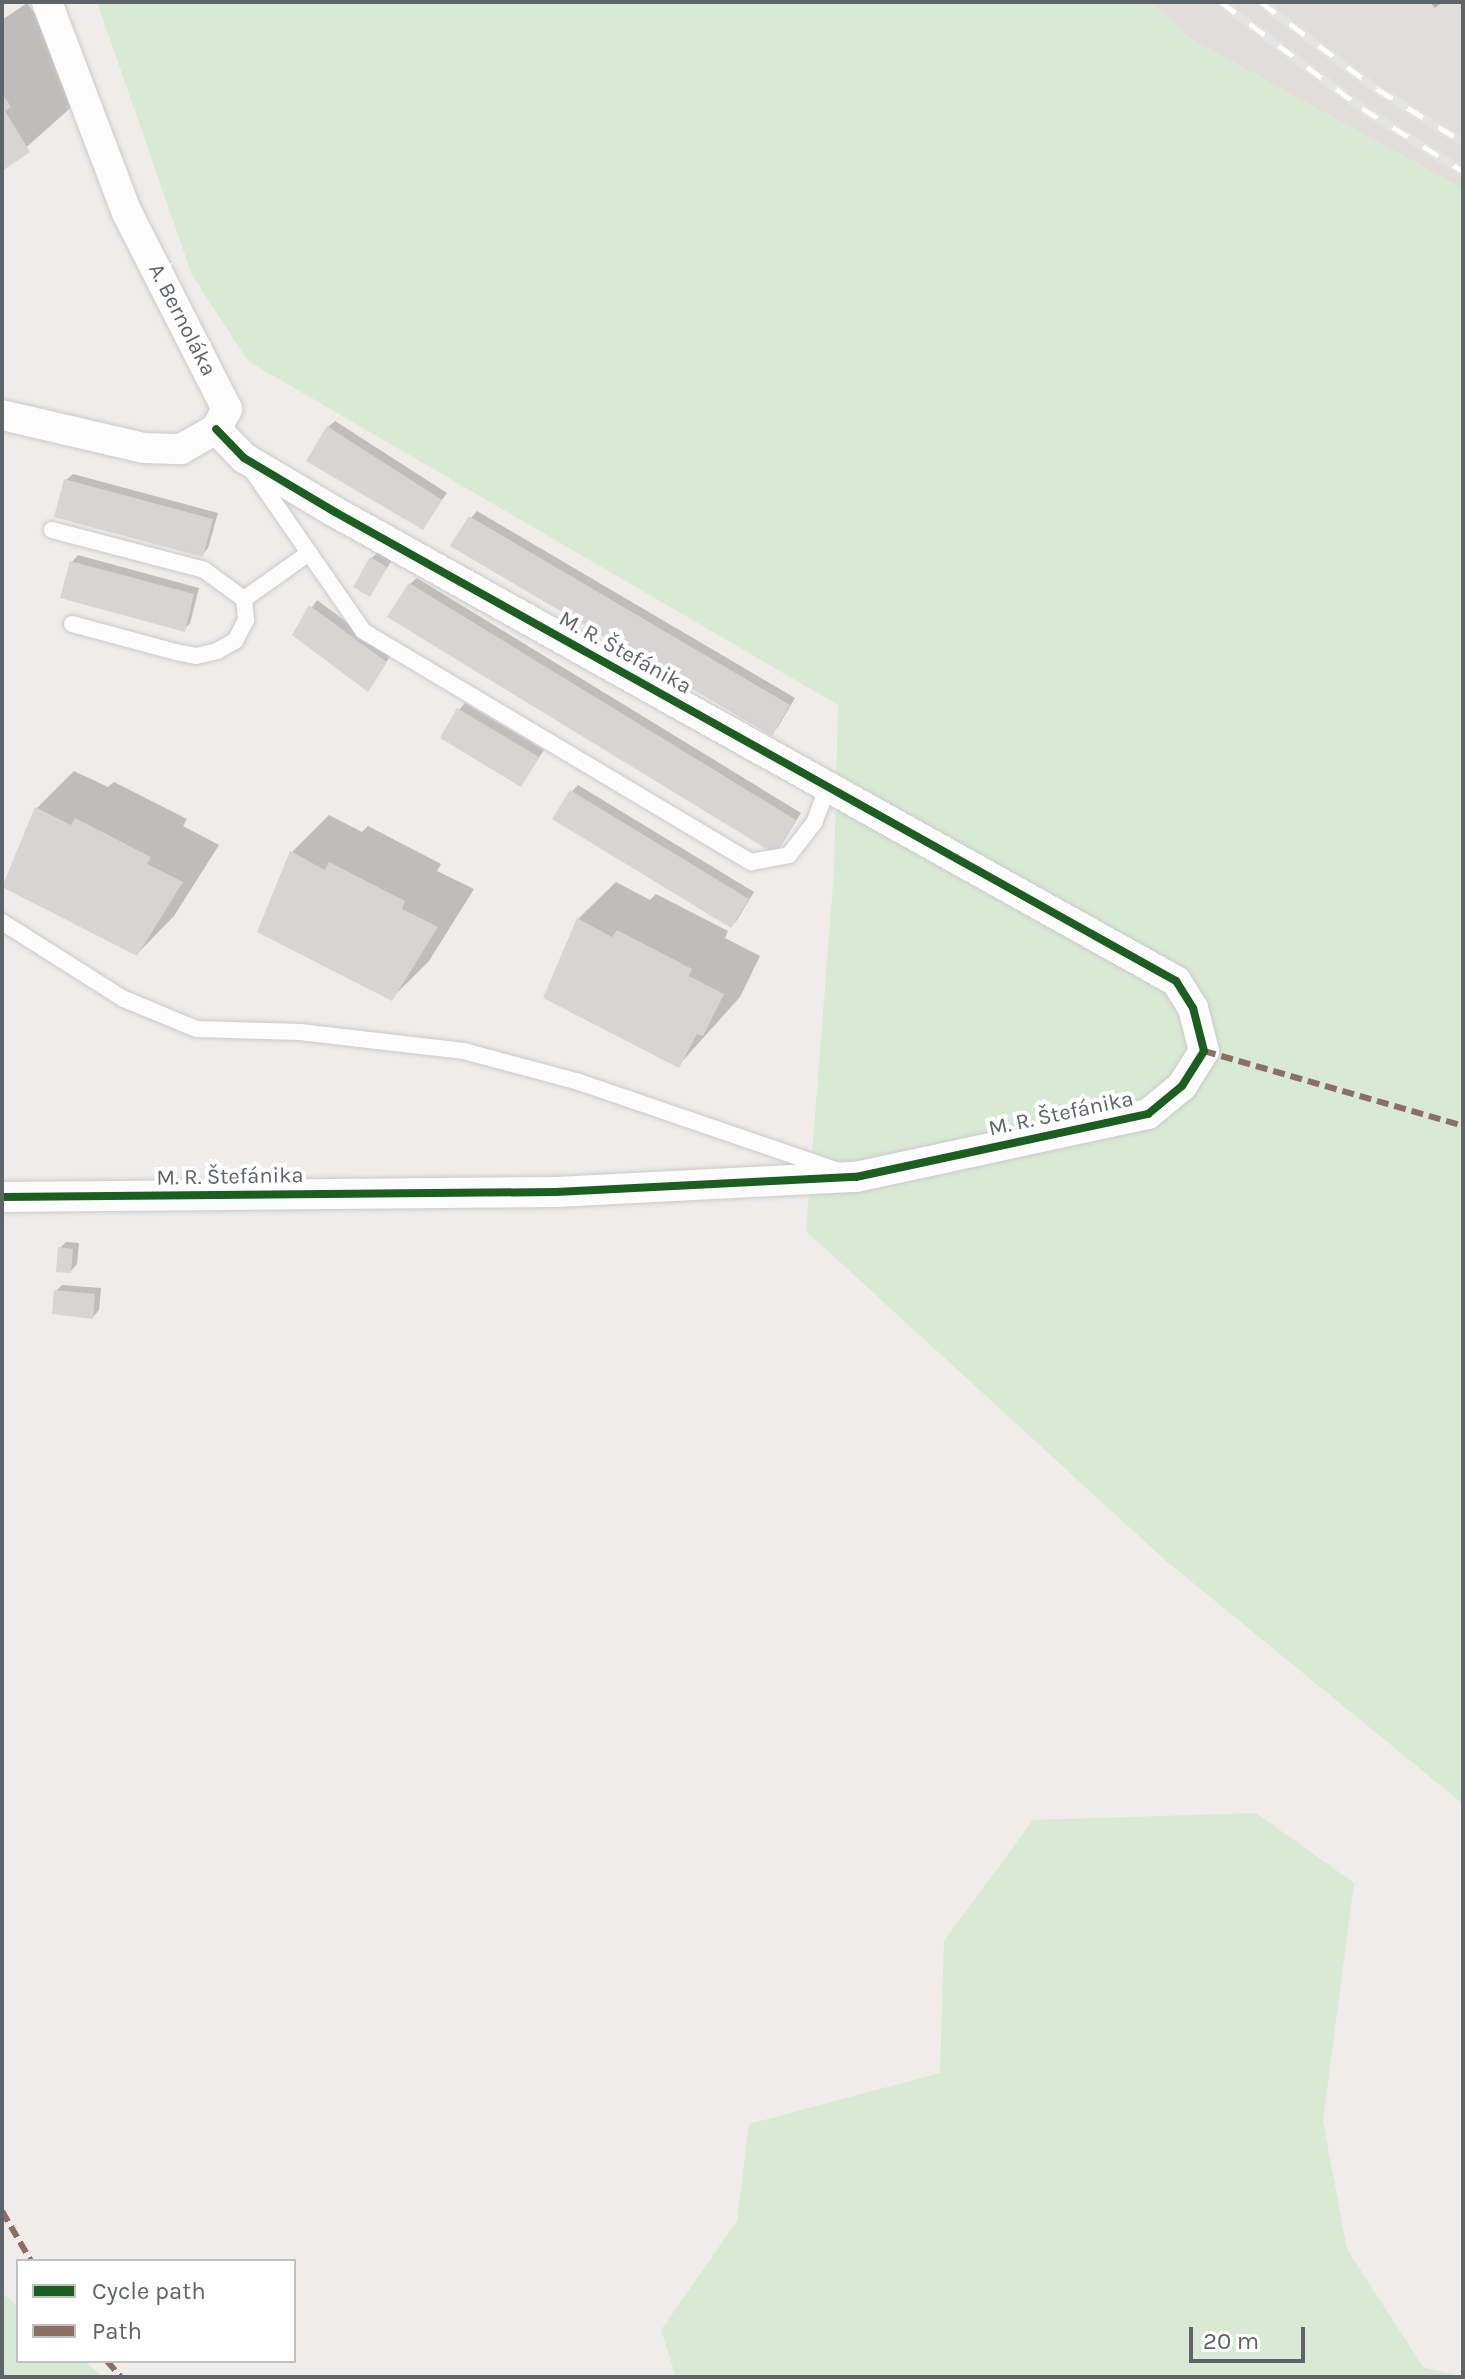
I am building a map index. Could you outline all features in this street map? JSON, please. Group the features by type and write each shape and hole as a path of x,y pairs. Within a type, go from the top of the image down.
{"street":[{"name":"A. Bernoláka","path":"47,2 127,213 227,409 216,429"},
{"path":"2,415 144,448 181,449 216,429"},
{"name":"M. R. Štefánika","path":"2,1197 556,1192 856,1177 1148,1114 1182,1086 1204,1051 1193,1008 1176,981 244,458 216,429"}],"lane":[{"name":"M. R. Štefánika","path":"244,458 363,631 751,862 789,855 814,823 828,786"},
{"path":"52,530 204,570 244,599 246,620 235,641 196,656 72,624"},
{"path":"244,599 309,553"},
{"path":"2,922 124,999 196,1029 300,1032 464,1051 579,1082 856,1177"}],"shaded area":[{"path":"1152,2 1463,2 1463,189 1189,38"}],"green space":[{"path":"97,2 1152,2 1189,38 1463,189 1463,1804 1165,1560 806,1231 834,872 838,705 248,361 192,275"},
{"path":"1256,1813 1354,1883 1323,2121 1347,2249 1423,2367 1463,2377 676,2377 661,2330 737,2221 749,2124 940,2073 944,1941 1033,1820"},
{"path":"2,2293 16,2304 16,2363 86,2363 103,2377 2,2377"}],"building":[{"path":"2,93 11,107 5,111 30,152 2,171"},
{"path":"327,426 442,500 423,530 306,461"},
{"path":"64,479 213,519 203,557 54,517"},
{"path":"469,516 790,705 772,736 450,546"},
{"path":"370,557 387,567 370,597 353,587"},
{"path":"70,561 194,594 185,632 60,598"},
{"path":"409,583 796,820 775,854 387,617"},
{"path":"309,605 387,662 368,692 292,635"},
{"path":"457,708 539,757 521,787 440,738"},
{"path":"570,790 749,899 731,928 552,819"},
{"path":"35,807 71,825 75,818 151,857 147,864 183,882 137,956 2,887"},
{"path":"290,851 325,870 329,862 405,901 402,909 438,927 392,1001 257,932"},
{"path":"577,918 612,937 617,930 692,969 689,976 724,994 703,1036 697,1034 679,1068 543,998"},
{"path":"58,1247 73,1249 71,1273 56,1272"},
{"path":"54,1290 95,1294 93,1319 52,1314"}],"railway":[{"path":"1221,2 1362,108 1463,171"},
{"path":"1261,2 1377,89 1463,142"}],"marked path":[{"path":"1204,1051 1463,1126"},
{"path":"2,2211 30,2259"},
{"path":"109,2363 121,2377"}],"cycle path":[{"path":"2,1197 556,1192 856,1177 1148,1114 1182,1086 1204,1051 1193,1008 1176,981 335,512 244,458 216,429"}]}
